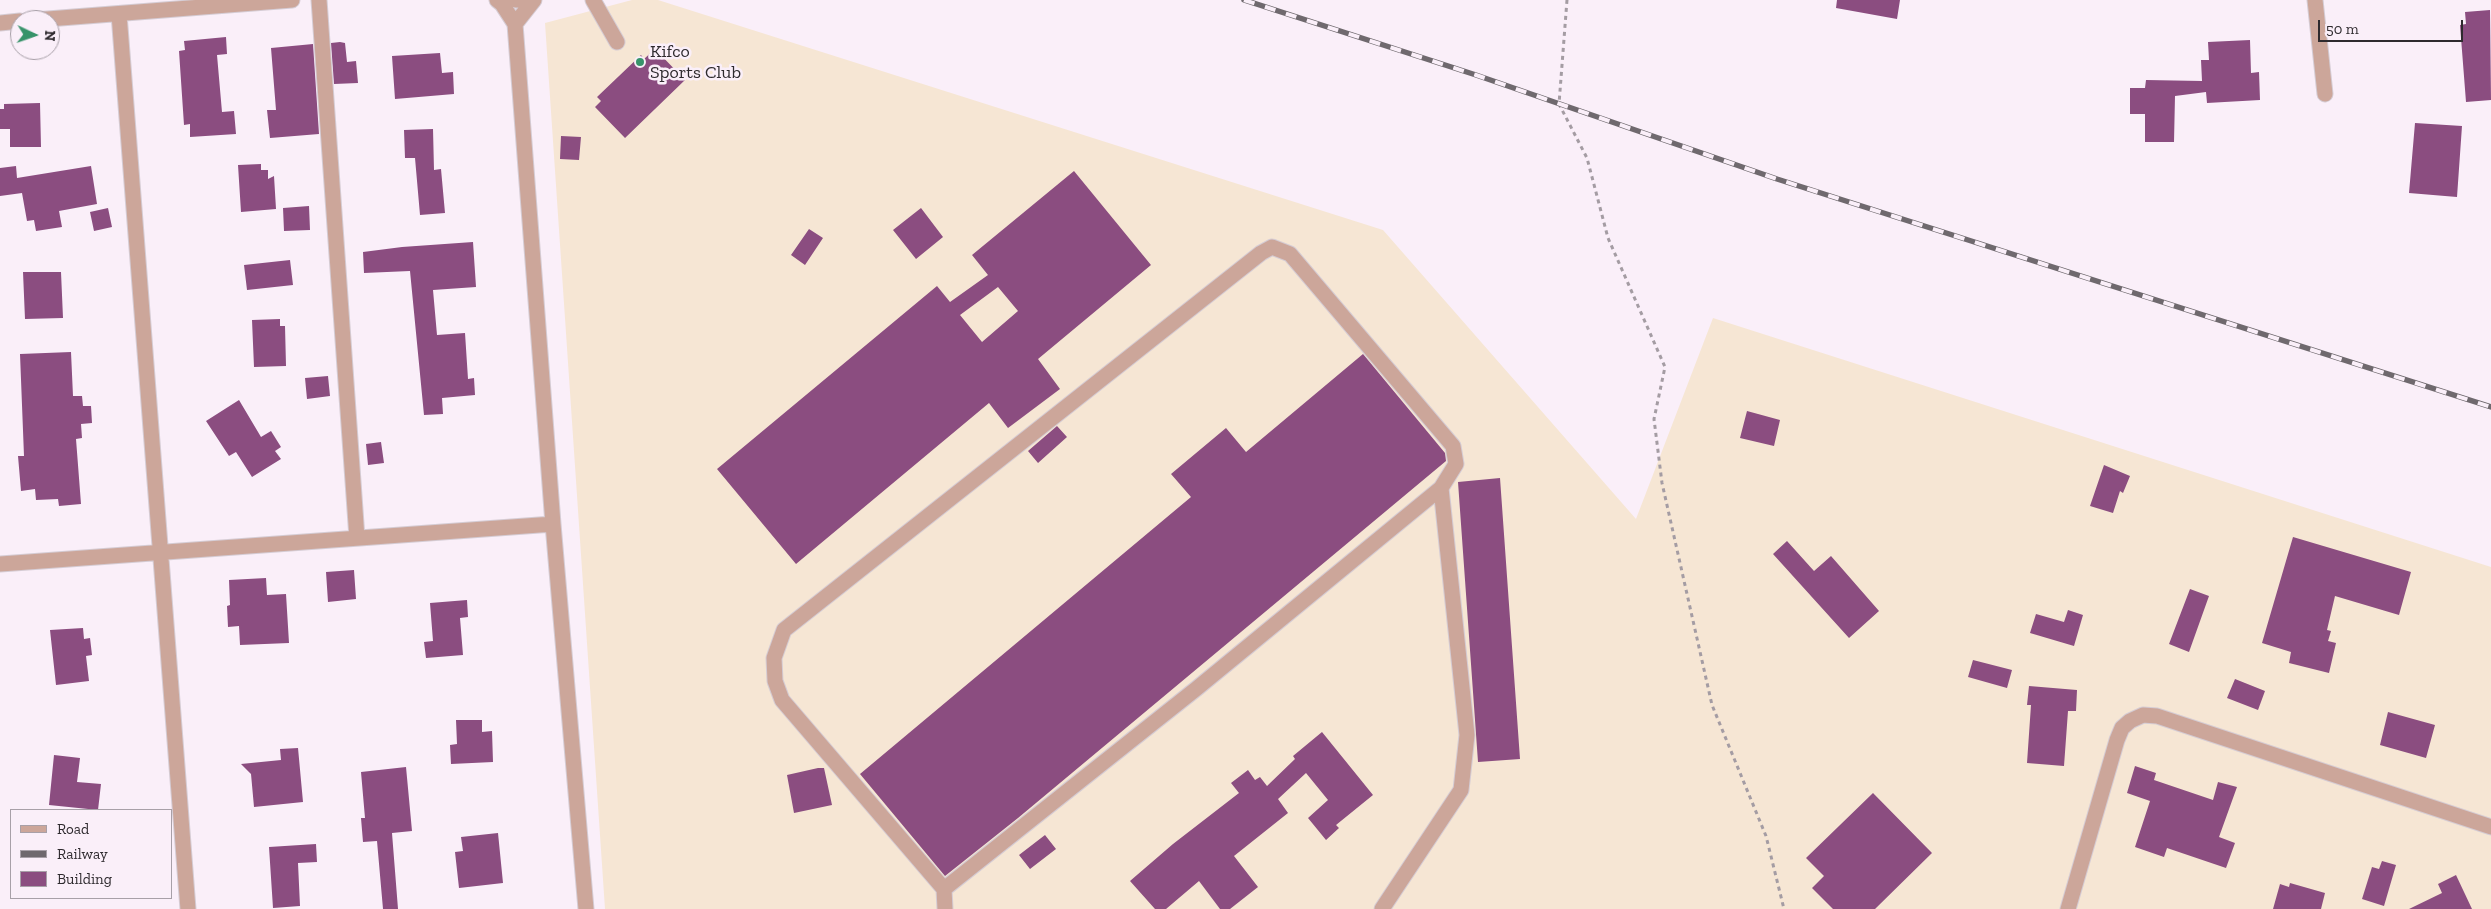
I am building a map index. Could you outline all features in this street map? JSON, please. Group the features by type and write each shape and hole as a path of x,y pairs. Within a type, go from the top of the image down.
{"street":[{"path":"60,18 292,0"},
{"path":"319,0 357,538"},
{"path":"497,0 502,4 515,24 553,524 586,909"},
{"path":"516,0 534,0"},
{"path":"515,24 534,0"},
{"path":"593,0 618,42"},
{"path":"2315,0 2326,94"},
{"path":"119,14 188,909"},
{"path":"944,889 1196,689 1441,488 1456,464 1453,446 1290,254 1272,246 1261,253 784,630 774,658 775,681 782,700 944,889 945,909"},
{"path":"1382,909 1461,790 1467,736 1441,488"},
{"path":"0,564 553,524"},
{"path":"2068,909 2117,740 2122,728 2130,721 2143,715 2157,716 2491,826"}],"path":[{"path":"1567,0 1559,104 1588,158 1608,238 1665,367 1654,419 1662,484 1712,705 1766,836 1784,909"}],"shaded area":[{"path":"632,0 658,0 1383,230 1636,519 1713,318 2491,567 2491,909 605,909 545,23"}],"building":[{"path":"1837,0 1900,0 1897,19 1836,8"},
{"path":"2490,10 2491,100 2466,102 2460,25 2466,24 2465,12"},
{"path":"226,37 227,54 217,55 222,112 234,111 236,134 190,137 190,124 184,125 179,51 185,50 184,41"},
{"path":"2250,40 2251,73 2259,72 2260,100 2207,103 2206,92 2175,96 2174,142 2145,142 2145,114 2130,114 2130,88 2145,88 2146,80 2202,81 2201,60 2209,60 2208,42"},
{"path":"331,43 345,43 347,62 356,61 358,83 334,84"},
{"path":"313,44 319,134 270,138 267,110 276,110 271,48"},
{"path":"655,49 685,80 625,138 595,107 601,101 597,97 641,55 644,59"},
{"path":"440,53 442,73 453,72 454,94 395,99 392,56"},
{"path":"40,103 41,147 10,147 10,129 0,129 0,109 4,109 4,104"},
{"path":"2415,123 2462,126 2457,197 2409,193"},
{"path":"433,129 434,170 441,169 445,213 420,215 415,158 405,158 404,130"},
{"path":"561,136 581,137 579,160 560,159"},
{"path":"261,164 261,170 268,170 268,179 274,176 276,209 241,212 238,165"},
{"path":"16,166 17,178 91,166 97,204 59,211 62,227 36,231 34,220 27,221 22,193 0,196 0,168"},
{"path":"1074,171 1151,265 1038,359 1060,389 1008,428 989,403 796,564 717,469 937,286 950,302 988,275 972,255","holes":["998,287 1018,311 982,342 960,315"]},
{"path":"309,206 310,230 284,231 283,208"},
{"path":"108,208 112,227 94,231 90,212"},
{"path":"921,208 943,237 916,259 893,230"},
{"path":"809,229 823,238 805,265 791,255"},
{"path":"473,242 476,287 433,290 437,335 465,333 468,379 474,378 475,395 442,398 443,414 424,415 410,271 364,273 363,252"},
{"path":"290,260 293,285 247,290 244,265"},
{"path":"23,272 61,272 63,318 25,319"},
{"path":"280,319 280,326 285,326 286,366 254,367 252,320"},
{"path":"71,352 73,396 82,396 83,406 91,406 92,423 81,424 82,438 76,439 81,504 59,506 58,499 36,500 35,489 21,491 18,456 24,456 20,354"},
{"path":"1363,354 1445,453 1446,461 1018,818 945,876 860,774 1191,497 1171,474 1226,428 1246,452"},
{"path":"328,376 330,396 307,399 305,378"},
{"path":"239,400 261,437 271,431 281,447 275,451 281,459 252,477 236,452 229,456 206,421"},
{"path":"1747,411 1780,420 1774,446 1740,438"},
{"path":"1057,426 1067,437 1038,463 1028,451"},
{"path":"381,442 384,463 368,465 366,444"},
{"path":"2104,465 2130,476 2123,493 2120,491 2113,513 2090,506"},
{"path":"1500,478 1520,759 1478,762 1458,482"},
{"path":"2293,537 2411,572 2399,615 2335,596 2327,630 2331,631 2328,641 2336,643 2329,673 2289,663 2291,652 2262,643"},
{"path":"1787,541 1814,571 1831,556 1879,611 1849,638 1773,554"},
{"path":"354,570 356,599 328,602 326,572"},
{"path":"266,578 267,595 286,594 289,643 240,645 239,626 228,627 227,606 230,605 229,580"},
{"path":"2190,589 2209,596 2189,652 2169,644"},
{"path":"467,600 468,617 460,618 463,655 426,658 424,642 433,641 430,603"},
{"path":"2068,610 2083,615 2074,646 2030,633 2036,614 2064,622"},
{"path":"83,628 84,639 90,638 92,655 86,656 89,681 56,685 50,630"},
{"path":"1973,660 2012,670 2007,688 1968,677"},
{"path":"2235,679 2265,691 2258,710 2227,698"},
{"path":"2029,686 2077,690 2076,711 2068,711 2064,766 2027,763 2031,705 2027,705"},
{"path":"2388,712 2435,725 2426,758 2380,745"},
{"path":"456,720 482,720 482,732 492,731 493,762 451,764 450,745 457,744"},
{"path":"1322,732 1373,795 1336,825 1339,828 1326,840 1308,818 1328,800 1306,773 1278,799 1288,813 1234,856 1258,887 1230,909 1220,909 1199,881 1166,909 1155,909 1130,881 1173,844 1239,793 1231,783 1248,770 1255,780 1260,777 1267,786 1295,759 1293,756"},
{"path":"298,748 303,802 254,807 251,774 241,764 281,760 280,749"},
{"path":"54,755 80,758 77,782 101,784 98,809 49,805"},
{"path":"2135,766 2156,773 2154,780 2213,800 2218,782 2237,787 2219,837 2235,843 2226,868 2167,848 2164,857 2135,847 2150,801 2127,793"},
{"path":"406,767 412,831 392,833 398,909 383,909 377,841 363,842 361,818 365,818 361,772"},
{"path":"824,768 832,805 794,813 787,775"},
{"path":"1873,793 1932,853 1875,909 1833,909 1812,888 1824,876 1806,858"},
{"path":"498,833 503,883 459,888 455,852 463,851 461,837"},
{"path":"1045,835 1056,849 1030,869 1019,855"},
{"path":"316,844 317,862 298,863 300,906 273,908 269,847"},
{"path":"2382,861 2396,865 2384,906 2362,899 2372,867 2379,869"},
{"path":"2456,875 2472,909 2409,909 2442,893 2438,884"},
{"path":"2290,883 2325,893 2321,909 2273,909 2280,884 2289,887"}],"railway":[{"path":"1244,0 1476,75 1777,179 2491,407"}],"place":[{"name":"Kifco Sports Club","path":"640,62"}]}
